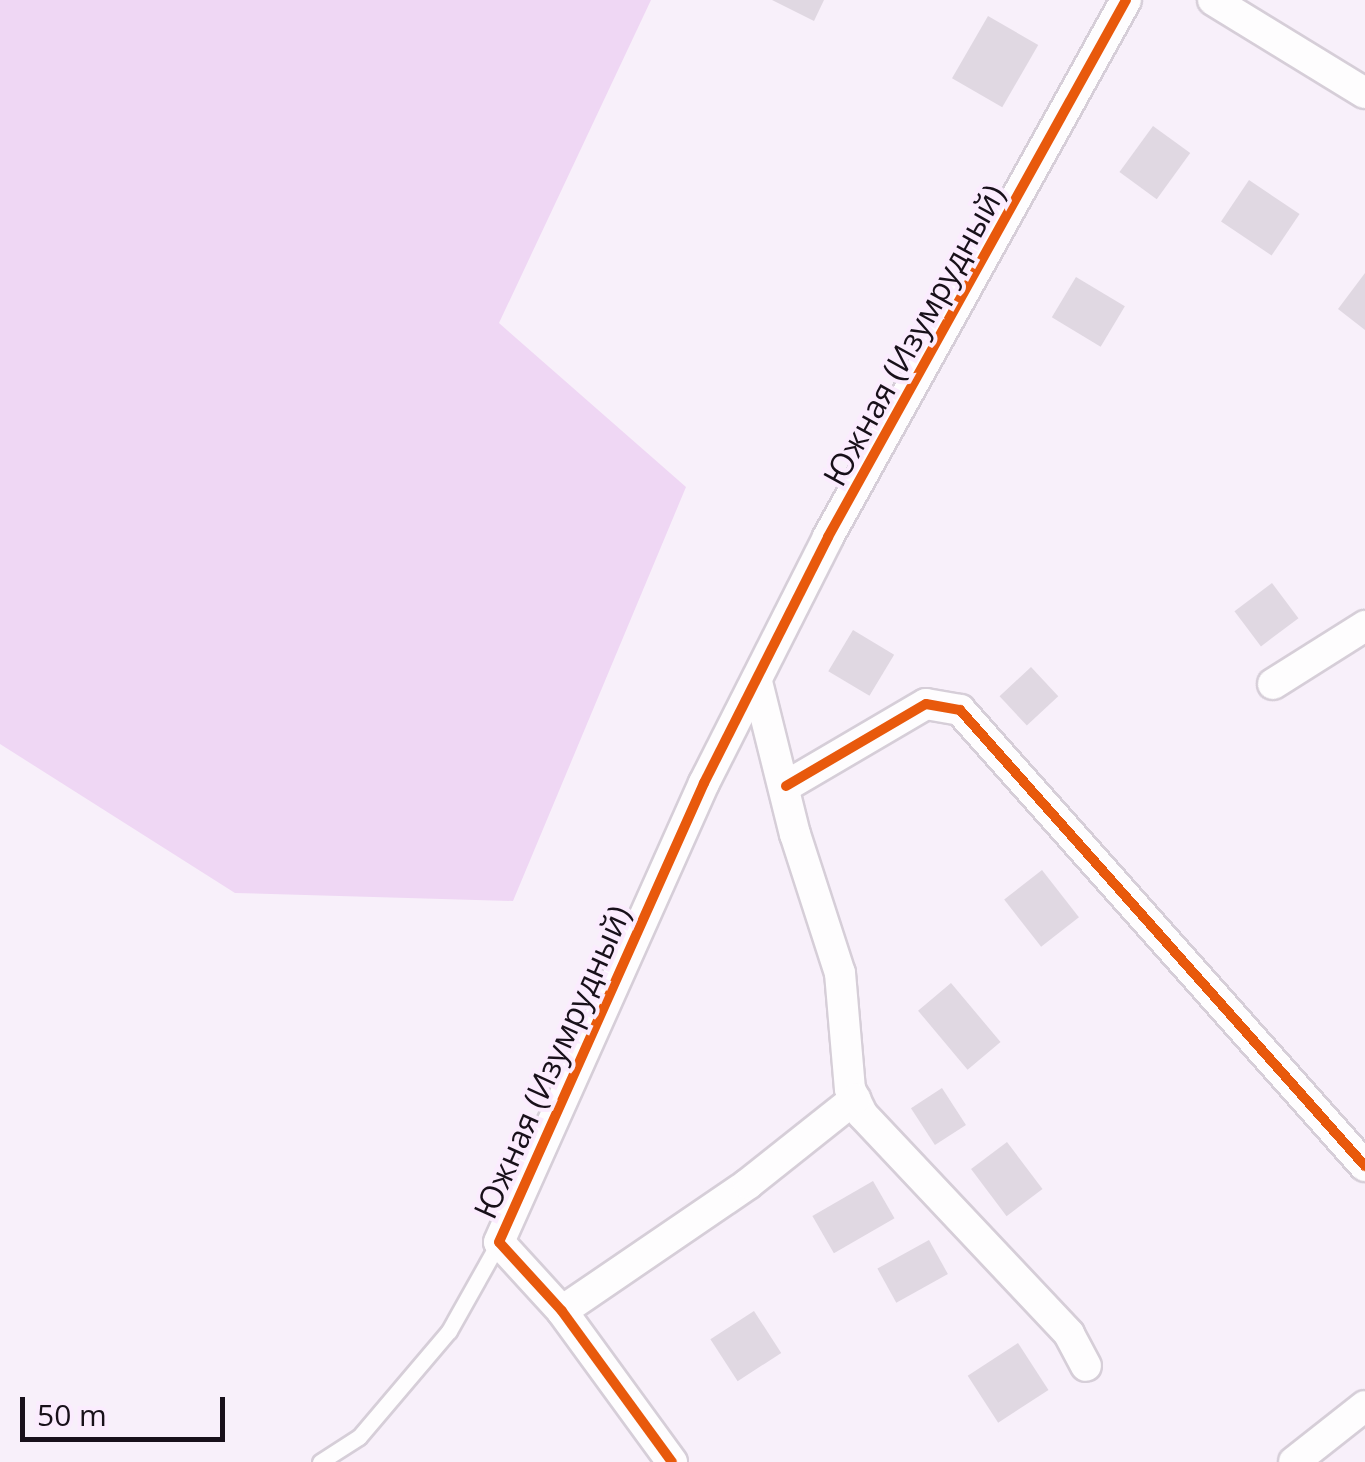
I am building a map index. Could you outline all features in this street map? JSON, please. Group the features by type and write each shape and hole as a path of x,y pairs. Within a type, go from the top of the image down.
{"street":[{"name":"Южная (Изумрудный)","path":"498,1242 704,782 758,682 828,537 906,407 1126,0"},
{"path":"1213,0 1365,94"},
{"path":"1273,684 1365,626"},
{"path":"758,682 840,972 855,1099 1069,1334 1086,1366"},
{"path":"786,786 926,704 960,710 1365,1166"},
{"path":"562,1311 748,1184 855,1099"},
{"path":"498,1242 562,1311 672,1462"},
{"path":"1294,1462 1365,1406"}],"lane":[{"name":"Южная (Изумрудный)","path":"320,1462 359,1438 449,1330 498,1242"}],"shaded area":[{"path":"0,0 651,0 499,323 686,487 513,901 235,893 0,744"}],"building":[{"path":"772,0 824,0 814,21"},
{"path":"988,16 1038,45 1002,107 952,78"},
{"path":"1153,126 1190,153 1157,199 1119,172"},
{"path":"1249,180 1300,214 1272,256 1221,221"},
{"path":"1365,273 1365,330 1338,309"},
{"path":"1076,277 1125,306 1101,347 1052,317"},
{"path":"1272,583 1298,618 1261,646 1234,611"},
{"path":"853,630 894,655 869,696 828,671"},
{"path":"1031,667 1058,696 1027,726 1000,696"},
{"path":"1042,870 1079,917 1041,947 1004,900"},
{"path":"951,983 1000,1042 968,1070 918,1011"},
{"path":"942,1088 966,1125 935,1145 911,1108"},
{"path":"1007,1142 1043,1189 1007,1216 971,1169"},
{"path":"873,1181 894,1218 834,1253 812,1216"},
{"path":"929,1240 948,1274 896,1303 877,1269"},
{"path":"754,1311 781,1353 738,1381 710,1339"},
{"path":"1018,1343 1048,1390 998,1423 968,1376"}],"cycle path":[{"path":"672,1462 562,1311 499,1242 704,783 828,537 1126,0"},
{"path":"786,786 926,704 960,710 1365,1166"}]}
